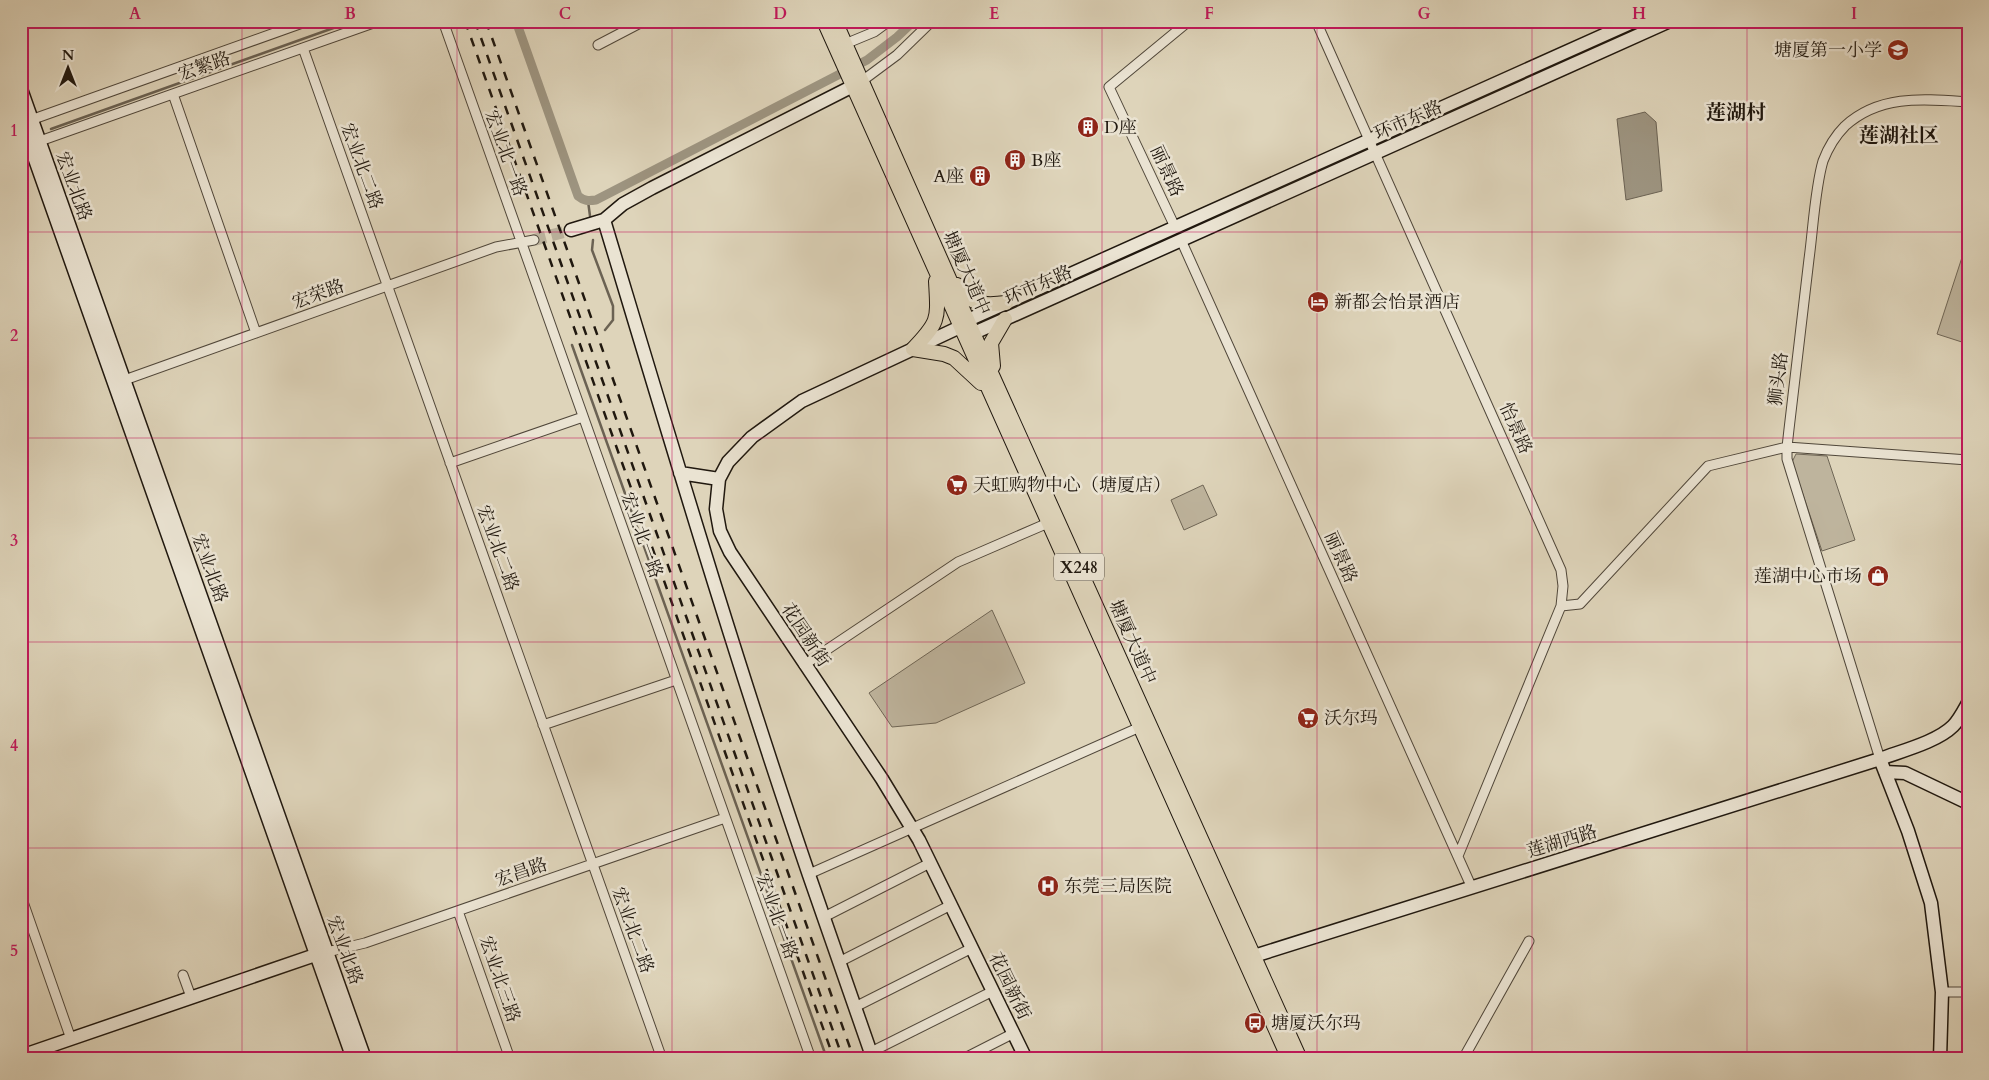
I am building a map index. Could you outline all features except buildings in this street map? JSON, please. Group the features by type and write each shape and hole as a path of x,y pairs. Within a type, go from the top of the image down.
{"main road":[{"name":"塘厦大道中","path":"824,21 844,50"},
{"name":"塘厦大道中","path":"835,21 856,80 964,324 1300,1059"},
{"name":"环市东路","path":"964,324 1006,303 1635,21"},
{"name":"环市东路","path":"974,333 1670,21"},
{"path":"571,230 604,220 623,204 856,80"},
{"name":"宏业北路","path":"21,89 30,143 120,382 322,953 365,1059"},
{"path":"604,220 680,474 808,874 872,1056"},
{"path":"940,269 963,294 972,300 987,305 1006,303"},
{"path":"940,269 937,316 932,328 913,349 954,358 993,388"},
{"path":"993,388 991,349 993,337 1005,319"},
{"name":"塘厦大道中","path":"964,324 974,333 993,388 1048,523 1289,1059"},
{"name":"花园新街","path":"964,324 802,400 752,437 728,462 719,479 716,509 720,531 730,552 882,779 912,828 1026,1059"},
{"path":"680,474 719,479"},
{"name":"莲湖西路","path":"1254,956 1880,759 1934,738 1951,728 1967,707"},
{"path":"1880,759 1908,831 1931,903 1942,992 1940,1059"},
{"path":"1885,772 1905,773 1968,803"},
{"name":"宏业北路","path":"322,953 353,1059"},
{"path":"21,1056 322,953"}],"street":[{"path":"25,121 308,21"},
{"name":"宏繁路","path":"30,143 379,21"},
{"name":"宏业北一路","path":"442,21 811,1059"},
{"path":"598,45 644,21"},
{"path":"844,50 889,21"},
{"path":"856,80 897,55 932,21"},
{"name":"丽景路","path":"1175,227 1109,87 1189,21"},
{"name":"怡景路","path":"1316,21 1561,570 1563,586 1561,606 1458,856"},
{"name":"宏业北二路","path":"303,48 662,1059"},
{"path":"173,94 256,333"},
{"name":"狮头路","path":"1880,759 1787,459 1820,178 1823,161 1830,145 1854,119 1887,104 1914,99 1968,102"},
{"name":"宏荣路","path":"120,382 496,247 534,240"},
{"name":"丽景路","path":"1181,240 1472,888"},
{"path":"450,463 583,416"},
{"path":"1561,606 1580,604 1708,466 1787,447 1968,460"},
{"path":"804,665 958,562 1048,523"},
{"path":"543,726 676,680"},
{"path":"808,874 1140,727"},
{"name":"宏昌路","path":"322,953 365,943 725,818"},
{"path":"824,917 930,863"},
{"path":"21,896 72,1039"},
{"path":"839,962 951,905"},
{"name":"宏业北三路","path":"458,911 510,1059"},
{"path":"1463,1059 1529,941"},
{"path":"855,1007 972,948"},
{"path":"183,975 191,998"},
{"path":"872,1056 993,991"},
{"path":"1942,992 1968,992"},
{"path":"963,1059 1014,1033"}],"shaded area":[{"path":"1645,112 1656,122 1662,191 1626,200 1617,119"},
{"path":"1968,239 1968,344 1937,334"},
{"path":"1796,454 1827,456 1855,540 1822,551 1792,462"},
{"path":"1203,485 1217,515 1184,530 1171,500"},
{"path":"992,610 1025,683 936,723 892,727 869,693"}],"waterway":[{"path":"51,129 353,21"},
{"path":"516,21 578,196 584,200 596,200 867,60 914,21"},
{"path":"588,201 590,216"},
{"path":"593,240 592,250 613,306 613,320 605,330"},
{"path":"572,345 827,1059"}],"tunnel":[{"path":"534,240 571,230"}],"railway":[{"path":"465,21 834,1059"},
{"path":"475,21 843,1059"},
{"path":"486,21 854,1059"}],"place":[{"name":"塘厦第一小学","path":"1898,50"},
{"name":"D座","path":"1088,127"},
{"name":"B座","path":"1015,160"},
{"name":"A座","path":"980,176"},
{"name":"新都会怡景酒店","path":"1318,302"},
{"name":"天虹购物中心（塘厦店）","path":"957,485"},
{"name":"莲湖中心市场","path":"1878,576"},
{"name":"沃尔玛","path":"1308,718"},
{"name":"东莞三局医院","path":"1048,886"},
{"name":"塘厦沃尔玛","path":"1255,1023"}],"district":[{"name":"莲湖村","path":"1736,112"},
{"name":"莲湖社区","path":"1899,135"}]}
